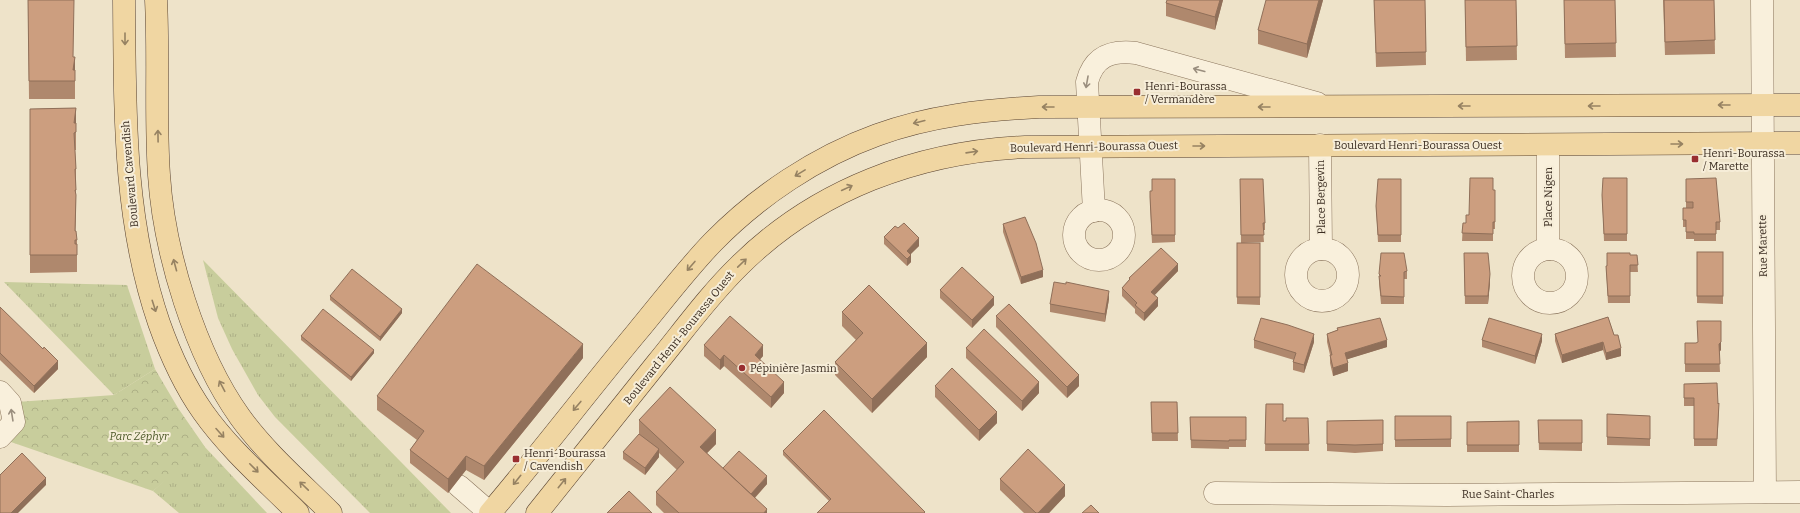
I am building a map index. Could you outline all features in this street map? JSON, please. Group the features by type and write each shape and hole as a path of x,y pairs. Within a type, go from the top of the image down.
{"main road":[{"name":"Boulevard Cavendish","path":"124,0 125,118 130,194 144,276 157,316 176,365 204,413 238,452 298,513"},
{"path":"156,0 159,176 170,248 185,299 204,350 239,415 270,453 331,513"},
{"path":"492,510 696,261 740,216 782,185 841,150 877,135 929,119 971,112 1009,109 1087,107 1800,105"},
{"name":"Boulevard Henri-Bourassa Ouest","path":"537,513 715,292 756,250 799,216 828,198 858,183 892,170 931,159 997,149 1090,146 1800,143"}],"street":[{"name":"Rue Marette","path":"1762,0 1766,492"},
{"path":"1094,210 1087,107 1087,82 1093,68 1107,55 1120,52 1136,53 1330,107"},
{"name":"Place Bergevin","path":"1320,145 1321,249"},
{"name":"Place Nigen","path":"1548,145 1548,249"},
{"path":"0,392 10,403 14,422 0,436"},
{"path":"465,484 492,510"},
{"name":"Rue Saint-Charles","path":"1215,493 1448,495 1800,492"}],"green space":[{"path":"203,260 451,513 370,513 275,417 258,395 232,349 218,318"},
{"path":"4,282 127,285 155,369 114,395"},
{"name":"Parc Zéphyr","path":"155,369 178,408 205,447 153,491 11,442 17,402 114,395"},
{"path":"203,445 267,513 179,513 153,491"}],"building":[{"path":"28,0 74,0 73,57 75,57 73,70 75,70 75,81 29,81"},
{"path":"1167,0 1220,0 1215,17 1166,3"},
{"path":"1266,0 1319,0 1307,44 1258,30"},
{"path":"1374,0 1425,0 1426,52 1376,53"},
{"path":"1465,0 1516,0 1517,46 1466,47"},
{"path":"1564,0 1615,0 1616,43 1565,44"},
{"path":"1664,0 1714,0 1715,40 1665,42"},
{"path":"76,108 74,123 76,123 76,132 74,133 76,169 75,231 77,240 75,240 75,244 77,244 77,255 30,255 30,109"},
{"path":"1470,178 1493,178 1493,190 1495,190 1495,222 1493,222 1493,234 1462,233 1463,223 1466,223 1466,215 1469,215"},
{"path":"1603,178 1627,178 1627,234 1604,234 1602,195"},
{"path":"1716,178 1720,222 1716,222 1716,234 1694,234 1694,232 1686,232 1686,220 1683,220 1683,208 1693,208 1693,202 1686,202 1686,179"},
{"path":"1152,179 1175,179 1175,235 1152,235 1150,191 1152,191"},
{"path":"1240,179 1263,179 1265,223 1263,223 1264,235 1241,235"},
{"path":"1378,179 1401,179 1401,235 1378,235 1376,206"},
{"path":"1025,217 1036,243 1043,270 1021,277 1003,224"},
{"path":"904,223 919,238 907,251 911,255 907,259 884,237 895,226 898,228"},
{"path":"1237,243 1260,243 1260,297 1237,297"},
{"path":"1161,248 1178,264 1151,292 1158,298 1144,313 1135,305 1137,303 1122,288 1130,279 1129,278"},
{"path":"1697,252 1723,252 1723,296 1697,296"},
{"path":"1381,253 1404,253 1407,271 1404,272 1404,297 1381,296 1379,276 1381,276 1379,274"},
{"path":"1464,253 1488,253 1490,274 1488,296 1465,296"},
{"path":"1607,253 1630,253 1630,255 1637,255 1638,265 1630,265 1630,296 1608,296 1606,266"},
{"path":"477,264 583,344 484,466 466,456 448,479 410,450 424,431 377,396"},
{"path":"962,267 994,297 972,320 940,290"},
{"path":"352,269 402,309 380,337 330,296"},
{"path":"1054,282 1066,284 1066,282 1109,291 1105,314 1050,304"},
{"path":"869,285 927,343 872,399 835,362 863,333 842,312"},
{"path":"1009,304 1079,375 1067,387 996,316"},
{"path":"0,307 43,349 44,347 58,361 34,386 0,353"},
{"path":"323,309 374,350 351,377 301,336"},
{"name":"Pépinière Jasmin","path":"730,316 763,345 755,355 784,382 771,397 724,355 720,360 704,345"},
{"path":"1608,317 1614,335 1618,335 1621,348 1606,353 1603,342 1562,355 1555,334"},
{"path":"1261,318 1314,334 1304,365 1293,362 1296,353 1254,340"},
{"path":"1380,318 1387,340 1345,353 1348,363 1333,368 1330,355 1332,355 1327,334 1338,330 1337,328"},
{"path":"1489,318 1542,334 1535,356 1482,340"},
{"path":"1697,321 1721,321 1721,342 1719,344 1720,364 1685,364 1685,343 1698,342"},
{"path":"984,329 1039,382 1022,401 966,348"},
{"path":"952,368 997,412 979,430 935,386"},
{"path":"1717,383 1718,404 1719,403 1717,439 1694,439 1694,398 1684,398 1684,384"},
{"path":"670,387 716,430 700,447 767,509 764,513 679,513 656,492 684,462 639,420"},
{"path":"1151,402 1177,402 1178,433 1152,433"},
{"path":"1266,404 1283,404 1283,421 1286,421 1286,418 1308,418 1309,444 1265,444"},
{"path":"824,410 925,512 924,513 817,513 831,499 783,451"},
{"path":"1607,414 1650,416 1650,439 1607,437"},
{"path":"1395,416 1451,416 1451,439 1395,440"},
{"path":"1190,417 1246,417 1246,440 1191,440"},
{"path":"1383,420 1383,444 1327,444 1327,421"},
{"path":"1538,420 1582,420 1582,443 1539,443"},
{"path":"1519,421 1519,445 1467,445 1467,422"},
{"path":"639,434 659,449 645,468 623,452"},
{"path":"1028,449 1065,485 1038,513 1036,513 1000,479"},
{"path":"739,451 767,476 751,494 723,468"},
{"path":"22,453 46,478 11,513 0,513 0,475"},
{"path":"629,491 652,513 607,513"},
{"path":"1091,505 1099,513 1082,513"}],"place":[{"name":"Henri-Bourassa / Vermandère","path":"1137,92"},
{"name":"Henri-Bourassa / Marette","path":"1695,159"},
{"name":"Pépinière Jasmin","path":"742,368"},
{"name":"Henri-Bourassa / Cavendish","path":"516,459"}]}
